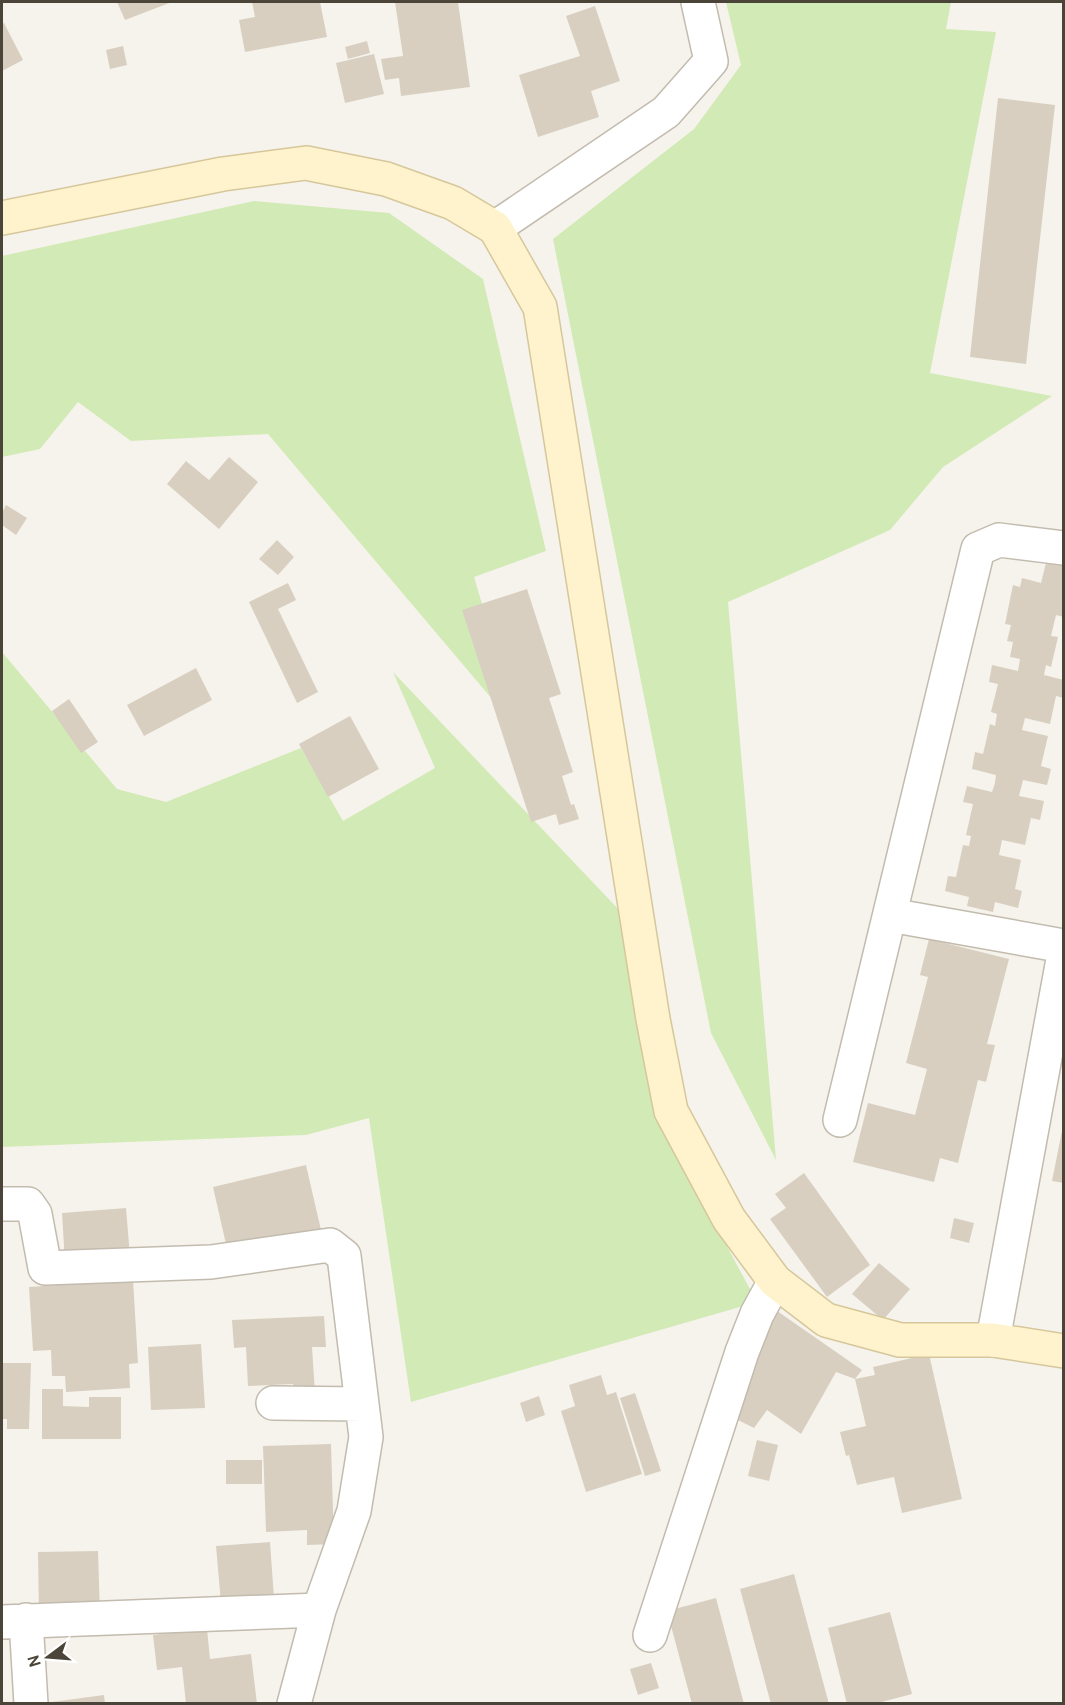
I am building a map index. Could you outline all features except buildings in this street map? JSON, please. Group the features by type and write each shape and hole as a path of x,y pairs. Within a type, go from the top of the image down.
{"main road":[{"path":"2,218 223,174 306,163 386,179 453,203 495,228 540,307 653,1019 671,1111 729,1219 775,1281 826,1320 900,1340 993,1340 1064,1351"}],"street":[{"path":"495,228 666,112 711,61 698,2"},
{"path":"840,1120 978,549 999,540 1064,548"},
{"path":"890,915 1064,946"},
{"path":"993,1340 1064,954"},
{"path":"2,1204 28,1204 35,1214 45,1268 211,1262 330,1245 344,1256 366,1437 354,1511 319,1610 294,1704"},
{"path":"650,1635 742,1352 757,1314 775,1281"},
{"path":"273,1403 362,1404"},
{"path":"31,1704 14,1621 319,1610"}],"green space":[{"path":"726,2 951,2 946,29 996,32 930,373 1052,396 943,467 890,530 728,602 776,1160 711,1033 553,239 694,129 741,65"},
{"path":"254,201 389,213 483,279 546,551 474,577 520,732 268,434 131,441 78,402 40,449 2,457 2,256"},
{"path":"2,652 117,789 166,802 301,748 343,821 435,768 393,672 622,913 662,1126 757,1302 411,1402 369,1118 306,1135 2,1147"}]}
